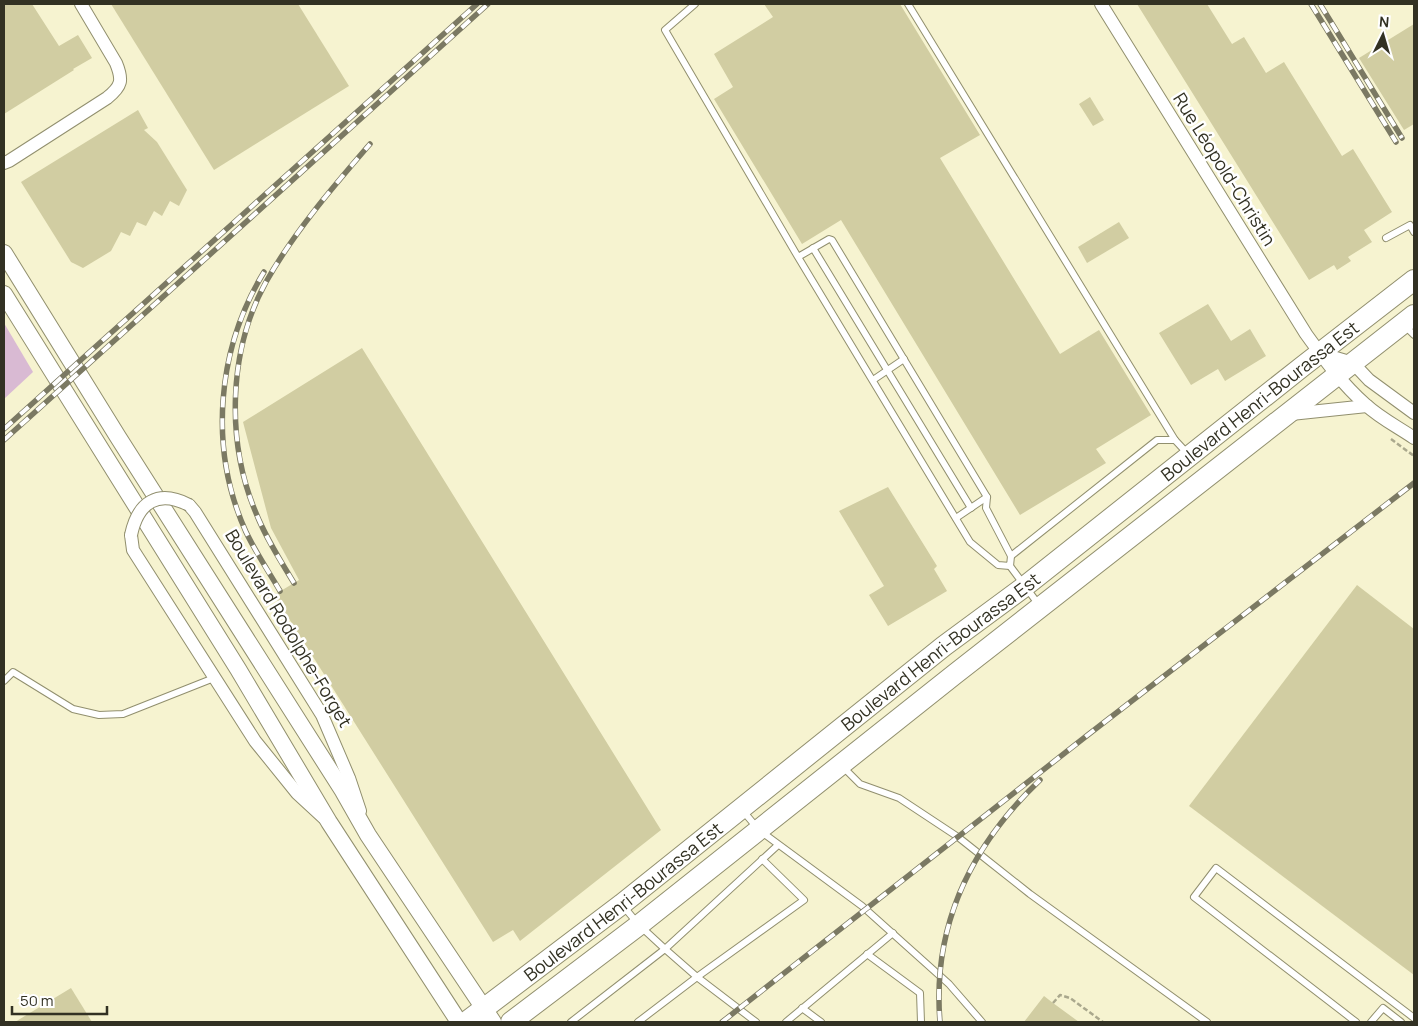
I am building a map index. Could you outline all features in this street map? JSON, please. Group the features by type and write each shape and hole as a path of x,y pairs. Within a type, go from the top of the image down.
{"main road":[{"name":"Boulevard Henri-Bourassa Est","path":"511,1022 639,924 1288,414 1414,280"},
{"name":"Boulevard Henri-Bourassa Est","path":"466,1022 488,1015 622,904 944,646 1024,587 1189,456 1334,363 1410,324"}],"street":[{"path":"4,163 106,98 116,91 121,82 116,62 81,4"},
{"name":"Rue Léopold-Christin","path":"1102,4 1306,334 1334,363"},
{"name":"Boulevard Rodolphe-Forget","path":"4,253 118,437 343,791 368,835 488,1015"},
{"name":"Boulevard Rodolphe-Forget","path":"4,294 238,669 329,822 459,1022"},
{"path":"1334,363 1367,406 1414,438"},
{"path":"1334,363 1369,380 1414,413"},
{"path":"1288,414 1367,406"},
{"name":"Boulevard Rodolphe-Forget","path":"329,822 314,811 283,778 255,741 134,550 131,535 134,521 141,509 151,501 164,497 176,498 195,512 322,716 349,778 368,835"}],"lane":[{"path":"695,4 665,30 798,257 970,542 998,565 1010,566"},
{"path":"908,4 1175,440 1189,456"},
{"path":"1386,238 1410,225 1414,232"},
{"path":"798,257 829,239 832,240 988,498 986,508 1011,556 1010,566 1041,608"},
{"path":"813,248 971,508"},
{"path":"873,380 904,359"},
{"path":"1011,556 1157,440 1175,440"},
{"path":"956,518 988,498"},
{"path":"4,680 13,672 73,709 99,714 123,714 214,678"},
{"path":"841,764 860,784 899,798 958,837 1030,894 1207,1022"},
{"path":"741,808 758,830 862,906 893,933 949,984 982,1022"},
{"path":"571,1022 665,949 778,845"},
{"path":"638,1022 804,900 762,860"},
{"path":"1356,1022 1194,897 1216,868 1414,1018"},
{"path":"622,904 639,924 665,949 697,977 756,1022"},
{"path":"786,1022 893,933"},
{"path":"867,954 920,993 921,1022"},
{"path":"802,1008 821,1022"},
{"path":"1371,1022 1383,1008 1401,1022"}],"path":[{"path":"1390,439 1414,456"},
{"path":"1053,1003 1060,995 1070,998 1103,1022"}],"shaded area":[{"path":"4,323 33,372 4,399"}],"building":[{"path":"4,4 32,4 59,46 78,35 92,58 4,114"},
{"path":"111,4 298,4 349,86 214,170"},
{"path":"764,4 900,4 980,135 940,158 1060,354 1099,330 1151,415 1096,449 1106,463 1020,515 841,220 802,244 714,99 733,87 714,54 773,17"},
{"path":"1137,4 1207,4 1232,44 1244,37 1266,73 1284,62 1342,156 1353,149 1392,212 1364,230 1372,242 1348,257 1351,261 1337,270 1334,265 1309,280"},
{"path":"1414,24 1414,124 1404,130 1359,58"},
{"path":"1090,97 1104,120 1093,126 1079,104"},
{"path":"138,110 148,128 144,130 157,142 187,190 179,206 170,201 162,216 154,211 146,226 137,222 130,236 121,232 111,251 83,268 71,262 21,182"},
{"path":"1119,222 1129,238 1087,263 1078,247"},
{"path":"1208,304 1231,341 1250,329 1266,356 1225,381 1218,369 1191,385 1159,333"},
{"path":"362,348 661,830 520,941 513,930 493,942 274,595 299,580 271,528 243,422"},
{"path":"888,487 937,566 934,569 947,591 888,626 869,595 884,586 839,511"},
{"path":"1357,585 1414,629 1414,975 1189,806"},
{"path":"71,988 92,1022 15,1022"},
{"path":"1044,996 1053,1003 1079,1022 1024,1022"}],"railway":[{"path":"4,429 477,4"},
{"path":"4,440 488,4"},
{"path":"1311,4 1396,142"},
{"path":"1320,4 1402,138"},
{"path":"294,583 264,531 246,486 236,427 238,367 244,337 253,309 277,263 328,193 370,144"},
{"path":"264,272 248,302 236,333 223,399 223,433 226,467 234,500 250,540 280,591"},
{"path":"722,1022 1089,734 1414,483"},
{"path":"940,1022 939,987 943,953 950,921 961,890 976,860 994,832 1040,780"}]}
